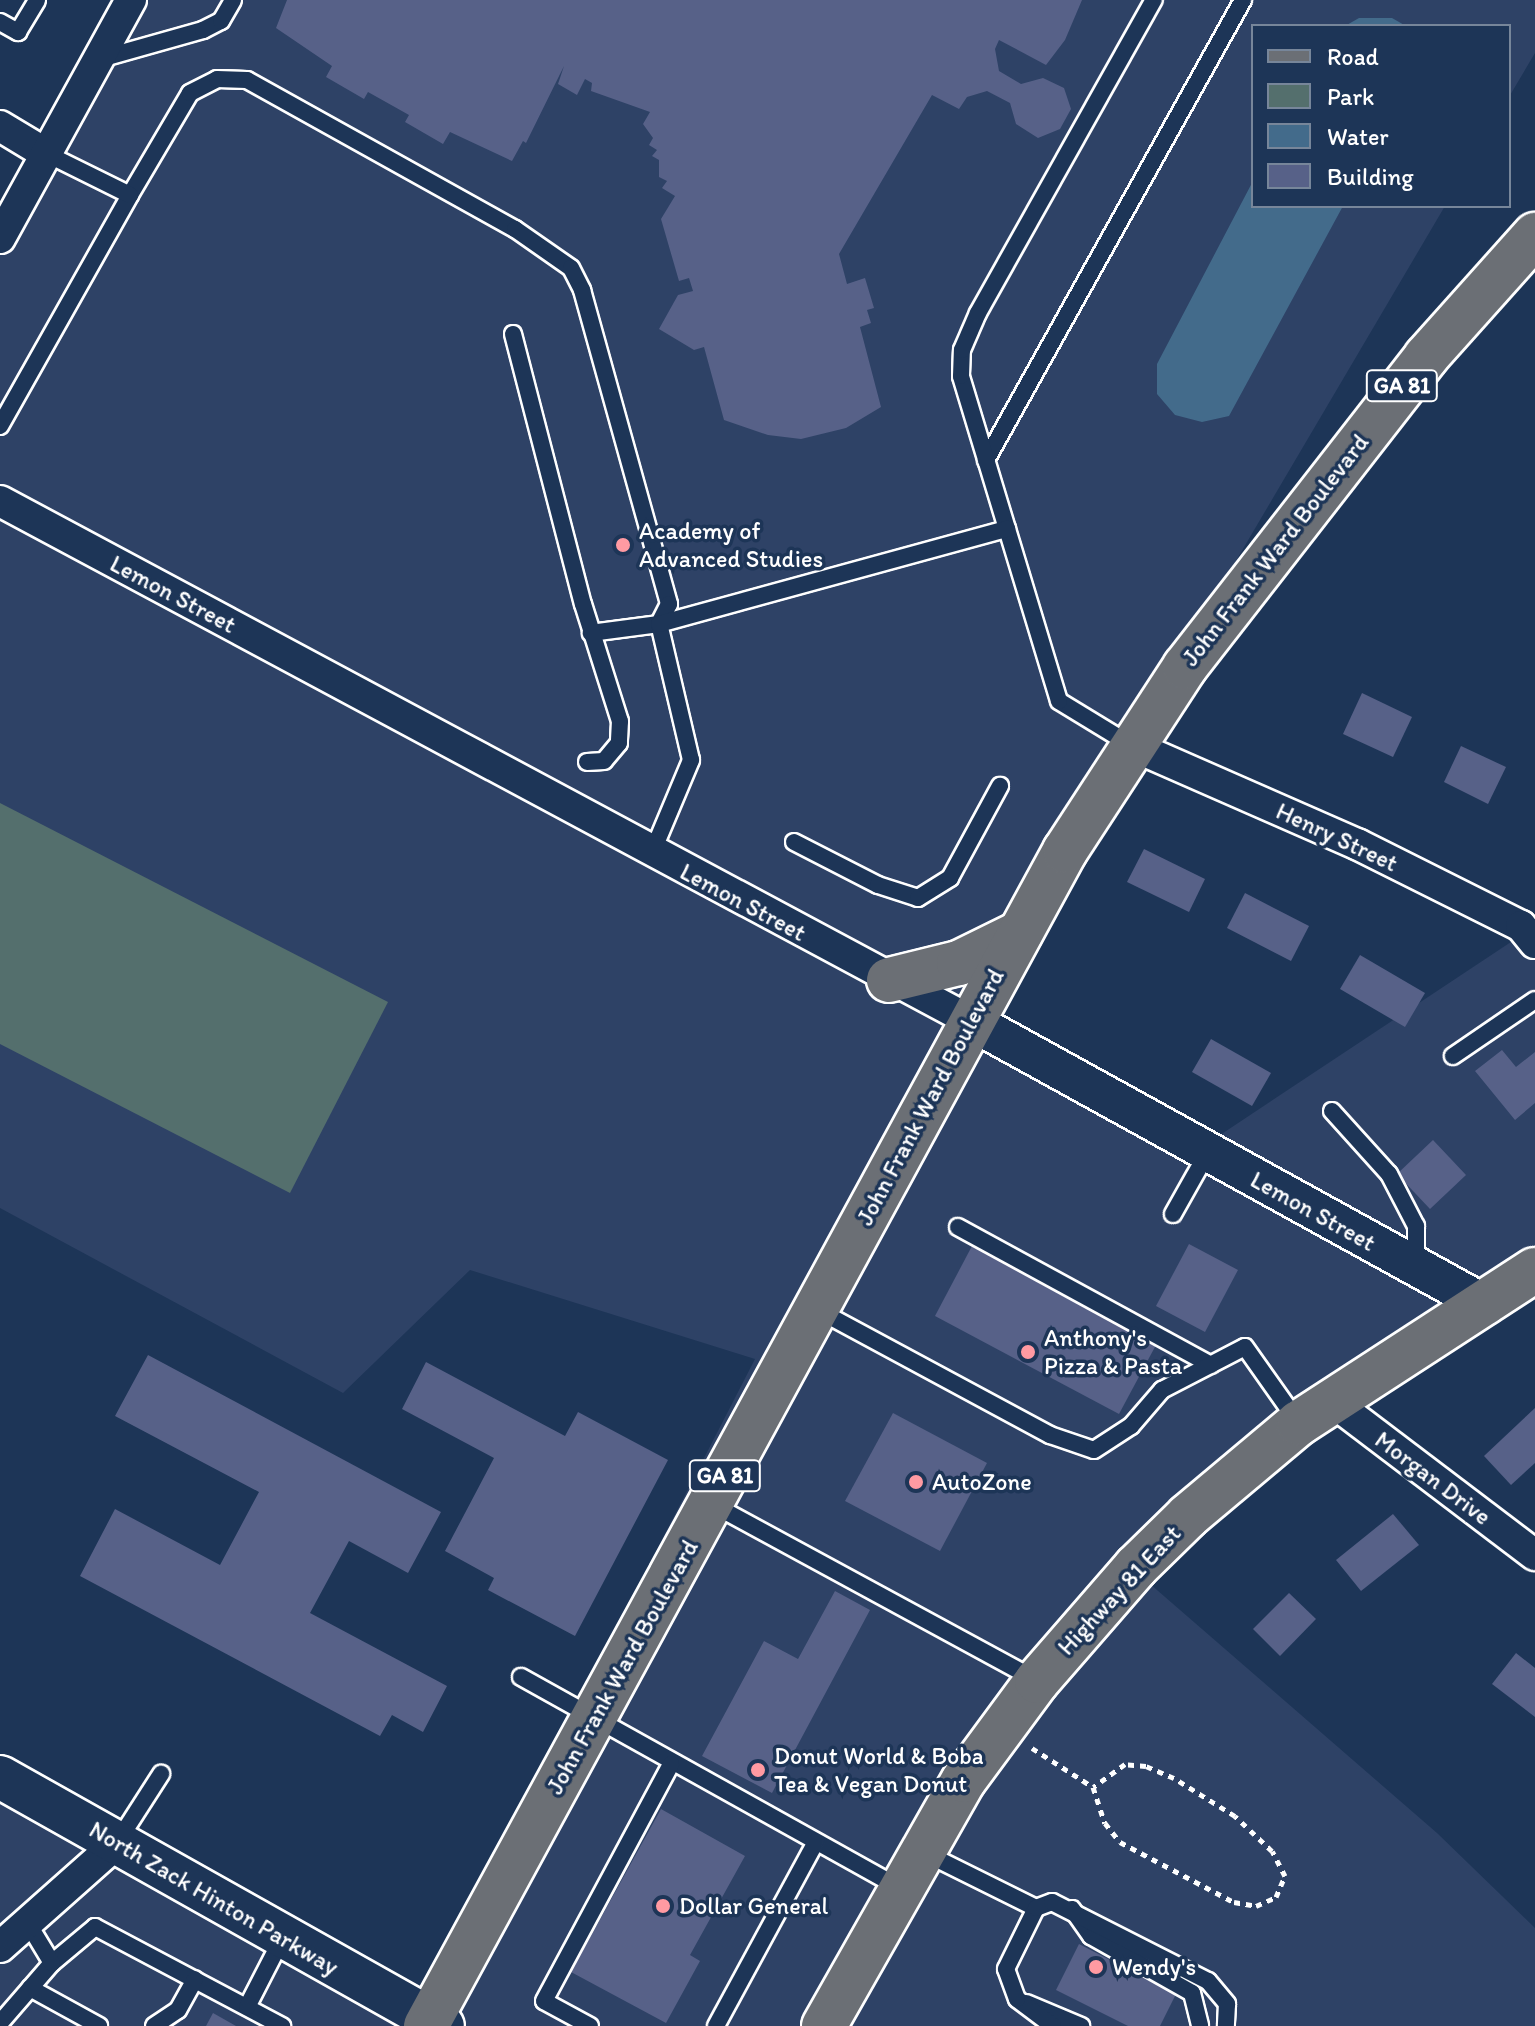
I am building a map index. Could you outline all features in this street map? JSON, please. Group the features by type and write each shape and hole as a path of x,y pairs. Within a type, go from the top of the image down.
{"main road":[{"name":"John Frank Ward Boulevard","path":"433,2023 593,1719 971,1021 1131,745 1347,454 1535,235"},
{"path":"889,980 959,963 1020,933"},
{"name":"Highway 81 East","path":"829,2025 912,1870 999,1730 1037,1681 1136,1567 1198,1506 1316,1412 1486,1305 1535,1270"},
{"name":"North Zack Hinton Parkway","path":"0,1777 433,2023"}],"street":[{"path":"0,238 131,0"},
{"path":"0,126 45,153"},
{"name":"Lemon Street","path":"0,501 889,980 971,1021 1486,1305"},
{"name":"Henry Street","path":"1131,745 1357,844 1521,926 1535,943"},
{"name":"Morgan Drive","path":"1316,1412 1535,1555"},
{"path":"0,1947 29,1925 117,1843"}],"lane":[{"path":"0,22 18,32 37,0"},
{"path":"98,60 203,30 221,21 233,0"},
{"path":"1131,745 1059,701 961,376 962,350 1154,0"},
{"path":"986,460 1243,0"},
{"path":"0,426 190,93 217,79 247,80 515,229 571,268 582,290 669,604 659,624 691,760 652,853"},
{"path":"45,153 130,195"},
{"path":"513,334 591,633 620,721 619,743 604,761 587,762"},
{"path":"591,633 659,624 1007,529"},
{"path":"794,842 878,885 918,898 950,878 1000,786"},
{"path":"1453,1056 1535,1000"},
{"path":"1332,1111 1389,1174 1416,1226 1416,1269"},
{"path":"1173,1214 1208,1152"},
{"path":"958,1227 1211,1365"},
{"path":"815,1309 1050,1435 1094,1450 1131,1426 1162,1390 1245,1347 1316,1412"},
{"path":"710,1504 1037,1681"},
{"path":"521,1677 671,1764 816,1842 1036,1908 1052,1902 1072,1909 1208,1981 1227,2004 1226,2026"},
{"path":"590,2026 544,2001 671,1764"},
{"path":"117,1843 161,1774"},
{"path":"716,2026 816,1842"},
{"path":"1036,1908 1006,1969 1017,1999 1053,2026"},
{"path":"1072,1909 1091,1936 1192,1993 1200,2026"},
{"path":"29,1925 52,1963"},
{"path":"0,2023 52,1963 95,1927 282,2026"},
{"path":"247,2007 282,1939"},
{"path":"154,2026 178,2010 195,1979"},
{"path":"30,1988 99,2026"},
{"path":"1017,1999 1081,2026"}],"path":[{"path":"999,1730 1093,1787 1105,1823 1120,1842 1234,1902 1256,1906 1276,1897 1285,1876 1272,1851 1235,1816 1174,1778 1146,1766 1125,1764 1093,1787"}],"shaded area":[{"name":"Academy of Advanced Studies","path":"132,0 1535,0 1535,53 1511,94 1511,24 1251,24 1251,208 1444,208 1065,851 968,1027 1205,1145 1535,926 1535,1259 1142,1577 1437,1833 1535,1928 1535,2026 0,2026 0,1780 416,2018 755,1359 470,1270 343,1393 0,1208 0,239"}],"green space":[{"path":"0,803 388,1002 290,1193 0,1044"}],"water":[{"path":"1359,18 1392,18 1402,24 1348,24"},
{"path":"1251,185 1251,208 1342,208 1229,416 1202,422 1175,415 1157,394 1157,364"}],"building":[{"path":"287,0 1082,0 1065,40 1046,65 999,40 995,49 999,71 1021,84 1043,78 1064,88 1071,109 1060,129 1038,138 1016,124 1010,103 987,91 967,97 959,109 932,95 839,254 847,284 865,278 874,308 867,310 871,323 860,327 881,407 846,428 801,439 768,435 724,420 704,347 694,350 659,329 678,295 693,291 689,278 679,281 661,219 675,196 662,188 667,181 659,177 659,160 652,156 657,150 649,145 653,138 643,124 650,112 591,91 592,83 585,79 577,95 558,84 564,66 526,143 523,141 512,161 450,132 443,144 405,122 409,115 368,92 364,99 326,77 332,66 276,28"},
{"path":"1362,693 1412,717 1393,757 1343,734"},
{"path":"1461,746 1506,767 1488,804 1444,782"},
{"path":"1144,849 1205,879 1189,912 1127,882"},
{"path":"1245,893 1309,926 1291,961 1227,928"},
{"path":"1360,955 1425,993 1405,1027 1340,989"},
{"path":"1211,1039 1271,1073 1252,1106 1192,1072"},
{"path":"1502,1050 1516,1067 1535,1052 1535,1103 1515,1120 1475,1071"},
{"path":"1433,1140 1466,1175 1430,1209 1397,1174"},
{"path":"1189,1244 1238,1270 1205,1332 1156,1306"},
{"path":"972,1246 1156,1345 1119,1414 935,1316"},
{"path":"148,1355 441,1512 408,1573 349,1541 310,1613 447,1686 423,1732 392,1715 380,1736 80,1576 115,1509 220,1565 259,1492 115,1416"},
{"path":"426,1362 565,1436 578,1412 668,1460 575,1636 488,1590 494,1578 445,1551 494,1458 402,1409"},
{"path":"1535,1408 1535,1463 1511,1485 1484,1456"},
{"name":"AutoZone","path":"893,1413 987,1463 940,1551 845,1501"},
{"path":"1393,1514 1419,1545 1361,1591 1336,1560"},
{"path":"835,1591 870,1610 772,1793 702,1756 764,1641 798,1659"},
{"path":"1289,1593 1316,1619 1280,1656 1253,1629"},
{"path":"1516,1653 1535,1668 1535,1717 1492,1684"},
{"name":"Dollar General","path":"661,1809 745,1856 690,1955 700,1961 666,2023 571,1972"},
{"name":"Wendy's","path":"1079,1944 1176,1994 1160,2026 1128,2026 1056,1990"},
{"path":"213,2013 236,2026 206,2026"}],"place":[{"name":"Academy of Advanced Studies","path":"623,545"},
{"name":"Anthony's Pizza & Pasta","path":"1028,1352"},
{"name":"AutoZone","path":"916,1482"},
{"name":"Donut World & Boba Tea & Vegan Donut","path":"758,1770"},
{"name":"Dollar General","path":"663,1906"},
{"name":"Wendy's","path":"1096,1967"}]}
